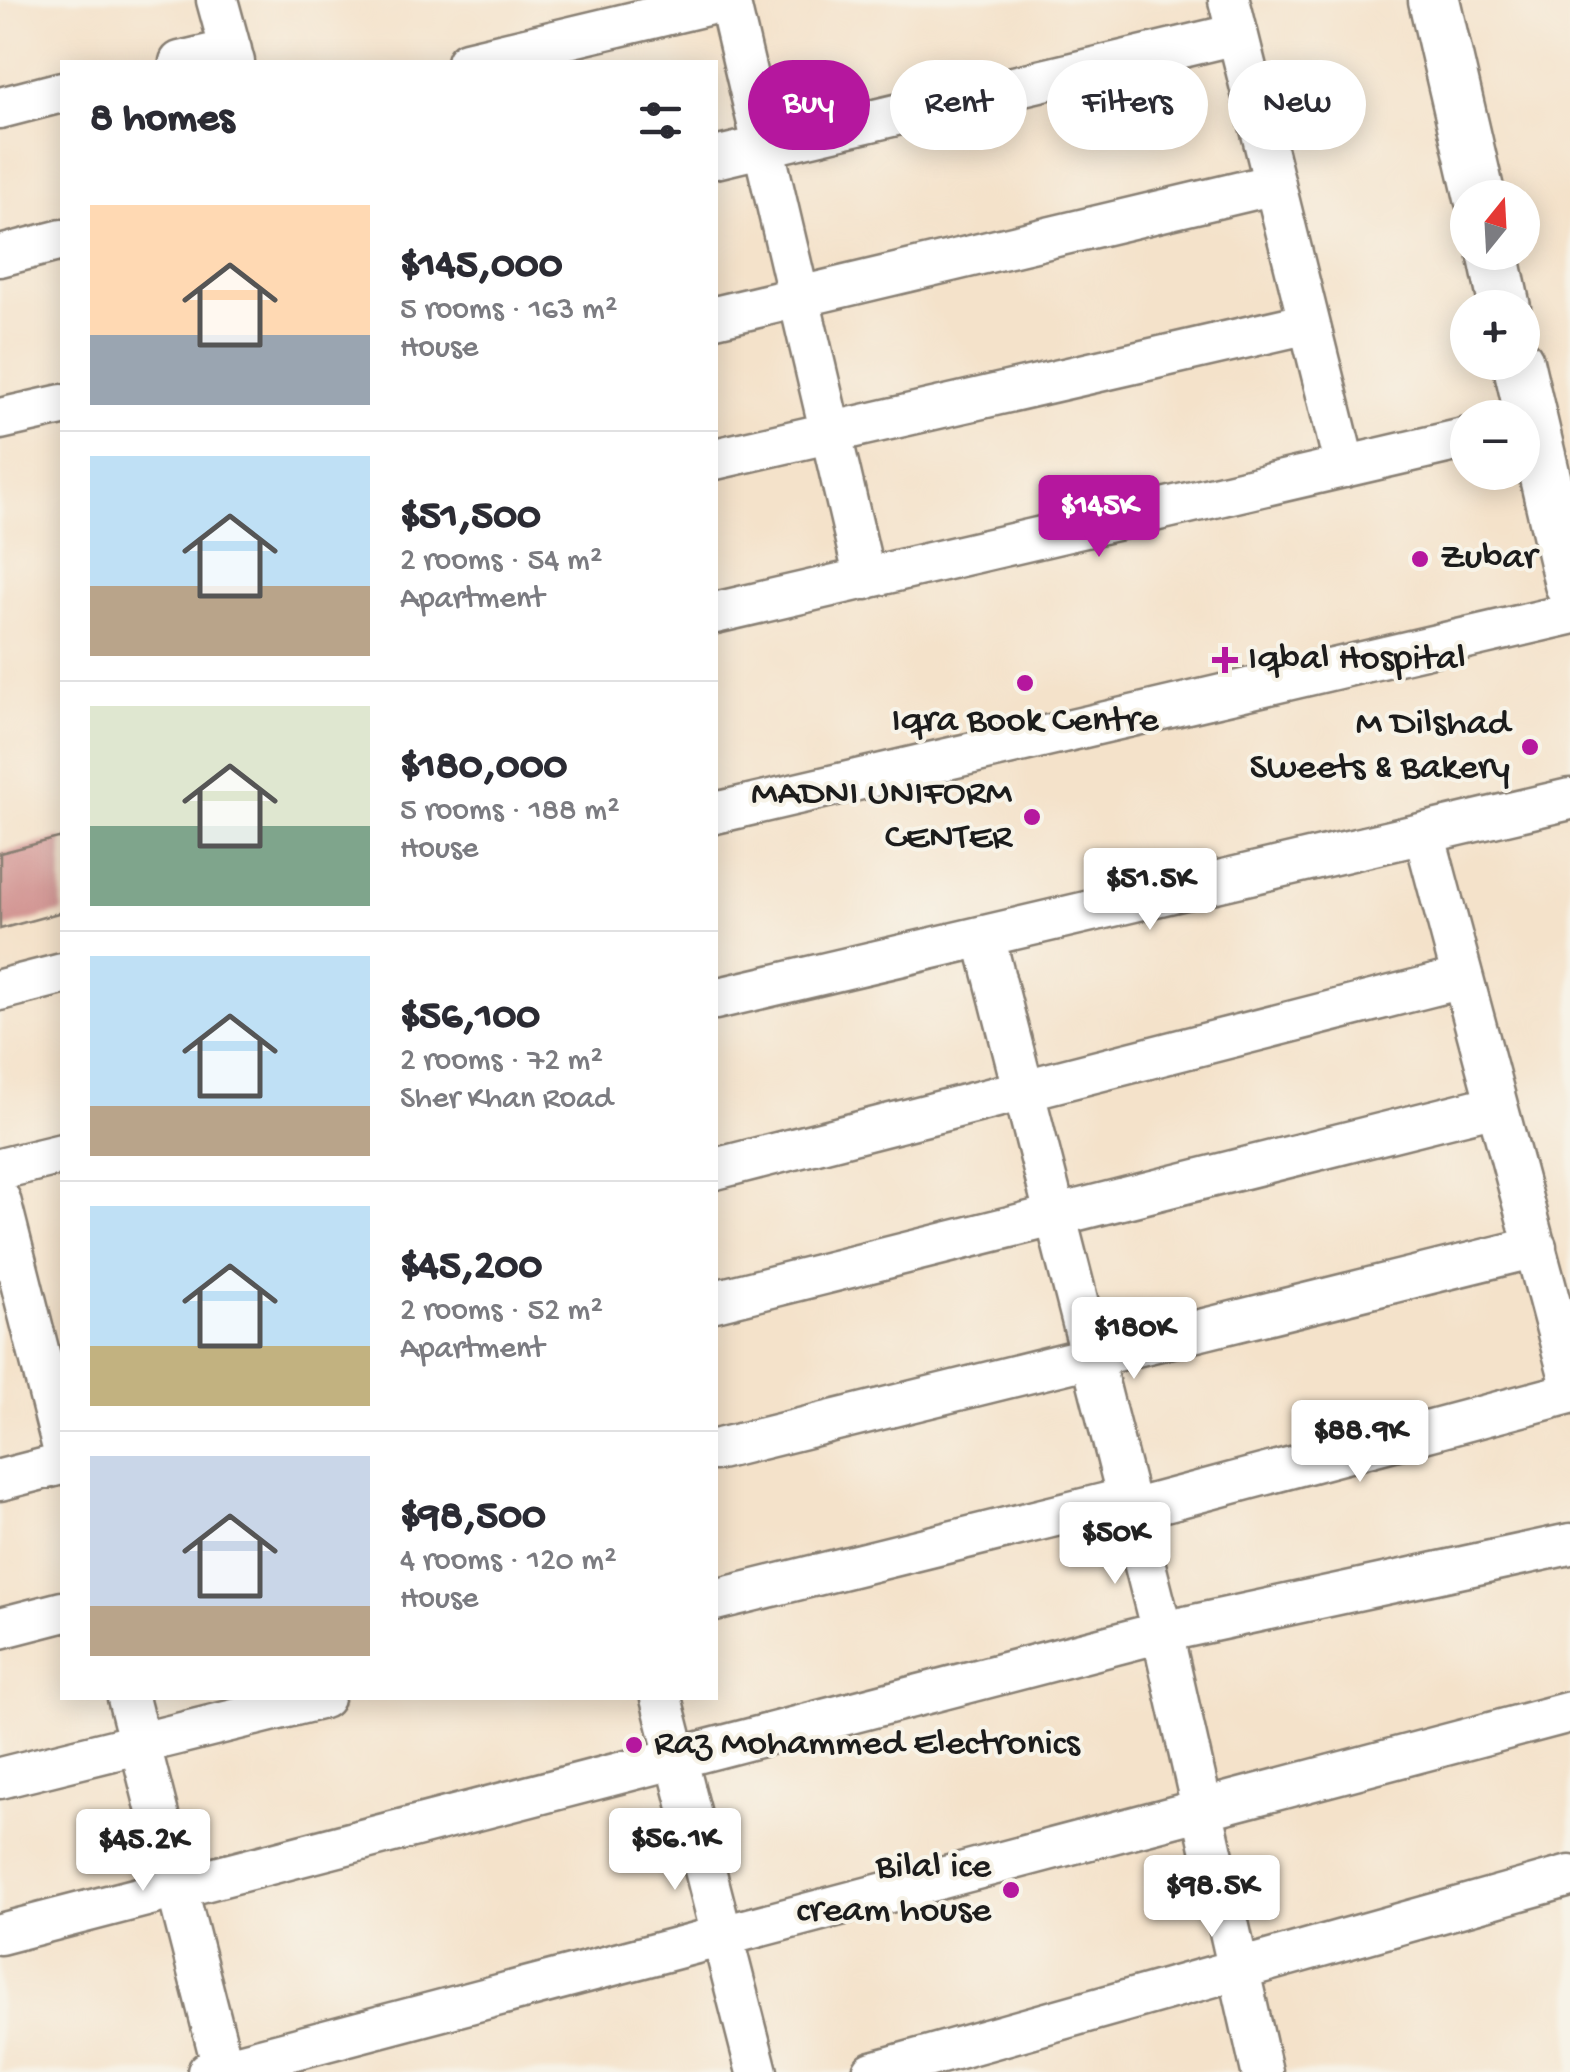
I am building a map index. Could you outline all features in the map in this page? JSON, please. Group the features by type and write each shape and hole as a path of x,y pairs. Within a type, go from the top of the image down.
{"main road":[{"path":"1434,0 1476,180"},
{"path":"1540,472 1570,584"}],"street":[{"path":"197,60 232,56 217,0"},
{"path":"476,60 728,0 748,84"},
{"path":"870,117 1233,17 1345,466"},
{"path":"0,108 60,93"},
{"path":"718,157 750,150"},
{"path":"764,150 865,578"},
{"path":"718,316 1275,184"},
{"path":"0,256 60,241"},
{"path":"718,458 1309,323"},
{"path":"0,419 60,405"},
{"path":"718,613 1450,442"},
{"path":"718,812 1570,614"},
{"path":"718,998 1570,798"},
{"path":"1424,832 1570,1378"},
{"path":"984,936 1162,1632 1262,2072"},
{"path":"0,990 60,975"},
{"path":"718,1168 1462,978"},
{"path":"718,1300 1496,1104"},
{"path":"0,1169 60,1154"},
{"path":"0,1200 60,1436"},
{"path":"718,1449 1536,1248"},
{"path":"718,1599 1130,1504 1570,1393"},
{"path":"0,1480 60,1465"},
{"path":"0,1934 1162,1632 1570,1544"},
{"path":"0,1628 60,1613"},
{"path":"128,1700 219,2071 1570,1712"},
{"path":"0,1778 316,1700"},
{"path":"662,1700 757,2072"},
{"path":"873,2072 1570,1876"}],"building":[{"path":"60,838 60,913 0,929 0,853"}],"place":[{"name":"Zubar","path":"1420,559"},
{"name":"Iqbal Hospital","path":"1225,660"},
{"name":"Iqra Book Centre","path":"1025,683"},
{"name":"M Dilshad Sweets & Bakery","path":"1530,747"},
{"name":"MADNI UNIFORM CENTER","path":"1032,817"},
{"name":"Raz Mohammed Electronics","path":"634,1745"},
{"name":"Bilal ice cream house","path":"1011,1890"}]}
